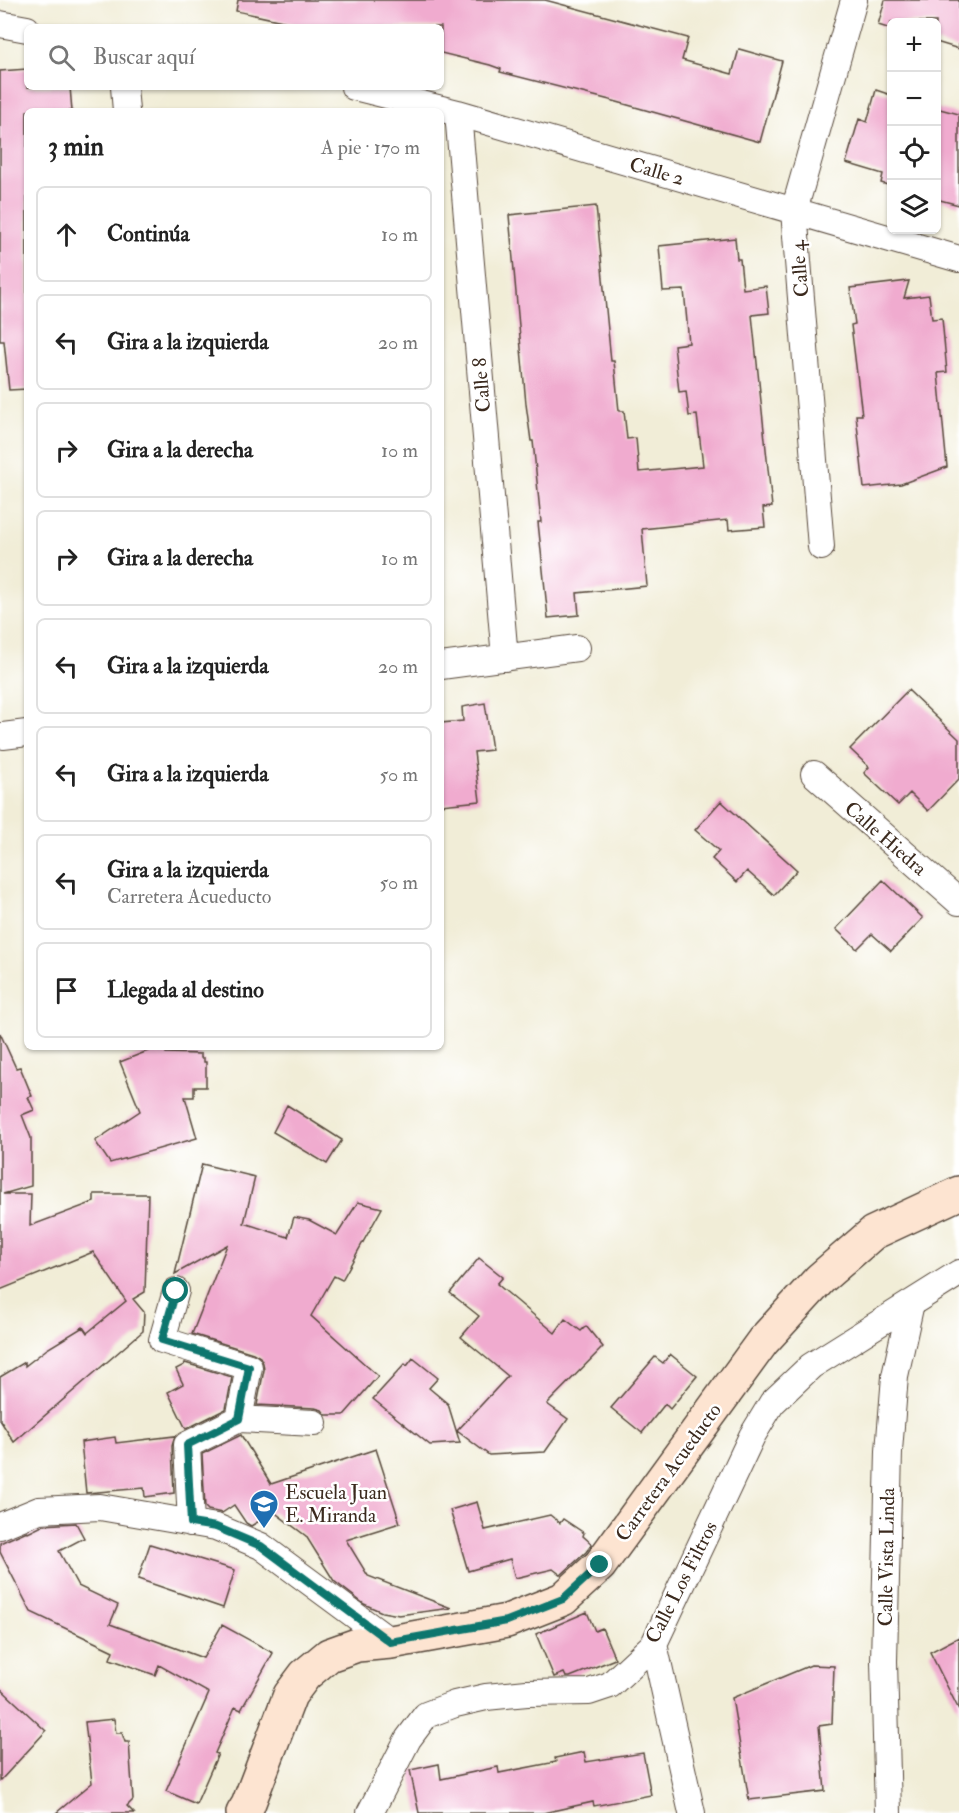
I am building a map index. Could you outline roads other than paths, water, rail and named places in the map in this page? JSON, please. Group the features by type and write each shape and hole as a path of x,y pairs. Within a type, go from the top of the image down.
{"street":[{"name":"Calle 4","path":"821,547 794,211 854,0"},
{"path":"0,24 24,28"},
{"path":"124,90 126,108"},
{"name":"Calle 2","path":"366,90 438,108"},
{"name":"Calle 2","path":"444,110 959,259"},
{"name":"Calle 8","path":"458,113 505,658"},
{"path":"444,666 577,648"},
{"name":"Calle Hiedra","path":"814,774 959,902"},
{"name":"Carretera Acueducto","path":"243,1813 290,1695 305,1675 329,1655 357,1645 390,1642 507,1621 563,1599 600,1565 763,1341 820,1279 873,1233 959,1193"},
{"name":"Calle Los Filtros","path":"370,1813 408,1739 426,1715 454,1704 486,1697 527,1693 589,1692 610,1685 654,1644 752,1436 772,1403 811,1366 959,1273"},
{"path":"176,1291 162,1340 249,1367 239,1419"},
{"name":"Calle Vista Linda","path":"888,1813 884,1661 888,1451 895,1376 910,1303"},
{"path":"191,1523 187,1445 239,1419 314,1423"},
{"path":"0,1526 39,1510 100,1507 216,1527 261,1546 390,1642"},
{"path":"654,1644 692,1813"}],"place":[{"name":"Escuela Juan E. Miranda","path":"264,1530"}]}
